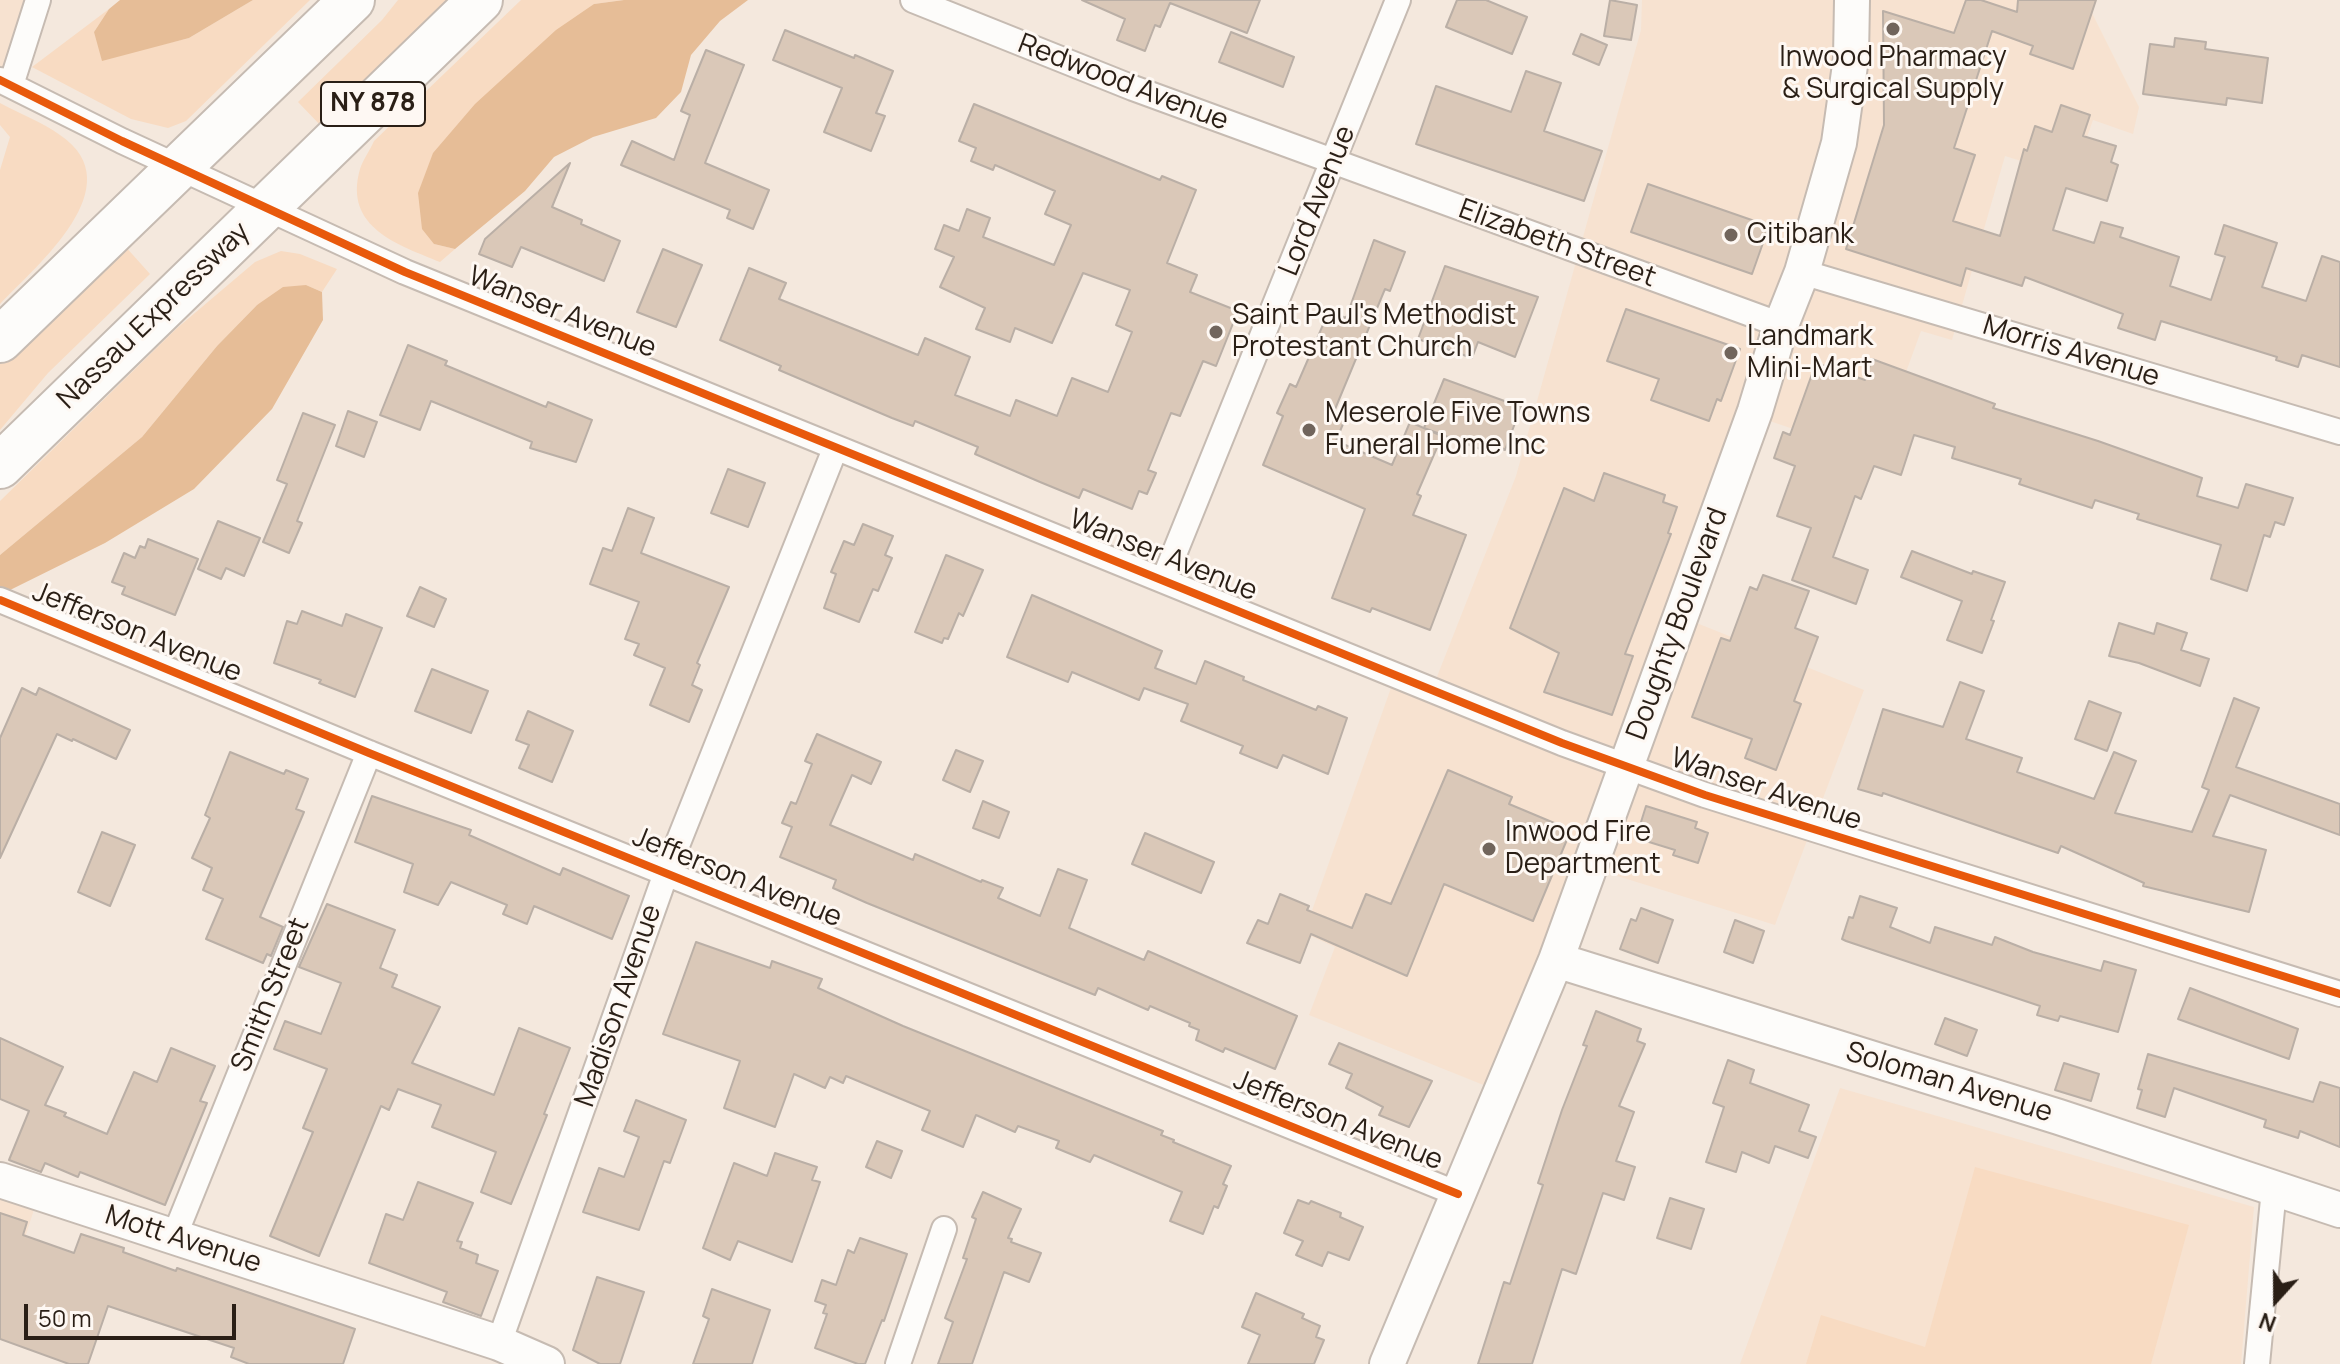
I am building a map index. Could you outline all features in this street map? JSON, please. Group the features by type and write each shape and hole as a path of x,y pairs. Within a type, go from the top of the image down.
{"highway":[{"name":"NY 878","path":"0,340 352,0"},
{"name":"Nassau Expressway","path":"0,466 480,0"}],"main road":[{"name":"Doughty Boulevard","path":"1387,1364 1556,960 1755,411 1781,325 1802,272 1839,143 1851,58 1852,0"},
{"name":"Soloman Avenue","path":"1556,960 2059,1117 2340,1210"},
{"name":"Mott Avenue","path":"0,1180 499,1343 547,1364"}],"street":[{"path":"5,82 38,0"},
{"name":"Redwood Avenue","path":"913,0 1133,88 1334,163"},
{"name":"Lord Avenue","path":"1164,579 1398,0"},
{"name":"Wanser Avenue","path":"5,82 177,167 405,272 1562,743 1705,795 2340,994"},
{"name":"Elizabeth Street","path":"1334,163 1781,325"},
{"name":"Morris Avenue","path":"1802,272 2340,432"},
{"name":"Madison Avenue","path":"499,1343 666,873 835,449"},
{"name":"Jefferson Avenue","path":"0,600 369,753 1458,1194"},
{"name":"Smith Street","path":"174,1237 369,753"},
{"path":"2257,1364 2274,1189"},
{"path":"898,1364 944,1229"}],"shaded area":[{"path":"0,0 38,0 11,85 0,97"},
{"path":"120,0 253,0 189,38 102,61 94,32 109,9"},
{"path":"253,0 310,0 186,121 168,128 131,119 32,67 109,9 94,32 148,48 189,38"},
{"path":"398,0 454,0 322,127 298,102 382,20"},
{"path":"521,0 624,0 594,4 434,244 455,249 440,262 392,241 367,220 357,189 360,169 374,141"},
{"path":"624,0 748,0 720,21 691,55 681,92 656,118 593,137 554,157 525,191 455,249 434,244 422,229 418,193 433,153 475,104 556,30 594,4"},
{"path":"1642,0 2053,0 2092,13 2139,107 2133,134 2093,120 2073,177 2005,156 1952,340 1921,331 1875,457 1761,418 1689,620 1864,690 1775,925 1598,870 1506,1094 1309,1015 1335,947 1304,933 1392,685 1429,697 1516,476 1641,30"},
{"path":"0,103 60,135 80,155 87,177 83,200 72,224 55,247 0,304 0,170 10,137 0,125"},
{"path":"124,245 150,274 48,373 0,430 0,363"},
{"path":"281,251 300,254 337,269 322,292 306,285 257,305 217,346 142,437 0,555 0,501 176,329 255,262"},
{"path":"306,285 322,292 323,320 272,409 194,489 105,543 0,595 0,555 142,437 217,346 257,305 283,287"},
{"path":"1840,1088 2254,1207 2241,1364 1740,1364"},
{"path":"1975,1167 2189,1225 2151,1364 1806,1364 1821,1315 1925,1347"},
{"path":"0,1185 38,1197 0,1316"}],"building":[{"path":"1082,0 1260,0 1247,33 1170,3 1160,27 1155,25 1145,51 1117,40 1125,19"},
{"path":"1457,0 1486,0 1527,17 1512,54 1446,27"},
{"path":"1610,0 1637,5 1631,40 1604,36"},
{"path":"1966,0 1981,0 2017,12 2018,0 2096,0 2073,69 2030,54 2033,46 1992,31 1954,148 1975,155 1953,221 2000,236 2024,149 2027,151 2035,126 2052,132 2061,105 2090,115 2083,136 2116,146 2111,162 2118,165 2107,201 2066,188 2053,230 2094,243 2101,222 2123,228 2120,237 2179,257 2170,286 2211,300 2225,257 2215,254 2224,225 2277,243 2262,287 2306,301 2322,256 2340,262 2340,367 2302,355 2298,367 2276,360 2277,357 2161,321 2155,340 2118,328 2123,314 2025,277 2022,286 1966,268 1961,286 1846,249 1884,125 1883,11 1954,33"},
{"path":"785,30 893,71 876,113 885,116 871,151 824,132 842,88 773,60"},
{"path":"1231,32 1294,57 1283,87 1219,62"},
{"path":"1581,34 1607,45 1599,65 1573,54"},
{"path":"2175,38 2206,42 2205,49 2268,58 2262,103 2227,98 2226,105 2143,94 2150,44 2174,47"},
{"path":"706,50 744,65 705,163 769,190 753,229 727,218 730,210 621,165 632,141 674,160 690,115 681,111"},
{"path":"1526,71 1561,83 1544,131 1602,151 1584,201 1416,144 1436,86 1511,112"},
{"path":"974,104 1160,180 1162,176 1196,190 1167,263 1197,275 1190,292 1238,311 1216,366 1203,361 1180,416 1171,413 1148,470 1156,473 1147,494 1139,491 1132,509 1083,489 1079,498 975,454 978,447 915,421 913,426 892,418 779,370 781,366 720,340 749,268 786,283 779,299 918,355 925,338 970,357 955,395 1010,416 1016,400 1057,416 1072,378 1108,392 1132,332 1116,325 1130,290 1083,273 1052,343 1015,328 1010,342 976,329 985,308 940,287 954,257 935,249 944,225 959,231 967,209 990,218 983,237 1054,265 1071,225 1045,214 1055,191 995,165 993,170 971,161 976,148 959,141"},
{"path":"570,163 552,207 620,241 604,281 521,247 512,267 479,254 485,239"},
{"path":"1648,184 1769,226 1752,274 1631,232"},
{"path":"1374,240 1405,252 1390,291 1385,289 1333,414 1345,419 1336,441 1392,465 1410,422 1442,436 1417,494 1421,496 1413,515 1466,535 1430,630 1372,608 1370,612 1332,598 1365,509 1263,465 1283,416 1277,413 1290,384 1296,387 1329,311 1346,318"},
{"path":"663,249 702,265 676,327 637,312"},
{"path":"1445,266 1538,297 1515,357 1478,342 1472,358 1418,339"},
{"path":"1626,309 1740,349 1721,401 1717,399 1709,421 1651,400 1659,379 1607,361"},
{"path":"408,345 447,361 445,365 546,407 548,402 592,420 576,462 530,448 532,442 431,401 420,430 380,415"},
{"path":"1872,359 1995,404 1993,408 2202,478 2197,496 2238,508 2246,484 2293,498 2284,525 2275,522 2270,537 2264,535 2247,591 2211,579 2221,545 2137,519 2139,514 2095,500 2092,508 2019,484 2021,479 1952,458 1955,447 1914,435 1901,475 1874,466 1861,499 1855,496 1833,557 1868,570 1856,604 1792,580 1811,528 1777,516 1795,466 1774,458 1783,432 1790,435 1816,363 1865,380"},
{"path":"1444,379 1521,407 1505,450 1491,444 1488,452 1424,428"},
{"path":"348,411 377,422 364,457 336,446"},
{"path":"303,413 335,425 297,521 302,523 289,553 263,542 287,484 277,480"},
{"path":"728,469 765,483 748,527 711,513"},
{"path":"1604,473 1665,495 1663,502 1677,507 1668,533 1671,534 1625,654 1633,656 1612,715 1544,692 1559,653 1510,628 1564,488 1594,501"},
{"path":"628,508 654,518 641,553 729,587 697,663 700,665 692,685 702,690 689,722 650,705 665,668 634,655 639,644 625,639 639,602 590,584 603,548 612,551"},
{"path":"218,521 260,538 244,576 226,568 221,579 198,569"},
{"path":"863,524 893,536 885,555 892,558 878,591 873,589 859,622 824,608 836,574 831,572 844,541 854,545"},
{"path":"148,539 198,559 175,615 122,594 125,587 112,582 124,553 135,558 140,546 145,548"},
{"path":"1912,551 1972,574 1973,571 2005,582 1982,653 1947,640 1962,601 1901,577"},
{"path":"946,555 983,570 963,616 959,613 948,639 944,638 942,643 915,632"},
{"path":"1763,575 1809,591 1795,628 1818,637 1794,701 1801,704 1776,770 1745,758 1752,739 1692,717 1721,638 1730,641 1750,587 1757,590"},
{"path":"420,587 446,599 434,627 407,616"},
{"path":"1032,595 1162,651 1155,668 1196,684 1205,661 1316,710 1318,706 1347,718 1328,774 1283,755 1277,768 1240,753 1243,746 1181,721 1188,704 1144,688 1139,700 1072,672 1068,682 1007,657"},
{"path":"302,611 342,626 346,614 382,628 355,697 319,683 321,680 274,663 287,621 297,624"},
{"path":"2119,623 2154,634 2157,623 2187,633 2181,650 2209,659 2200,686 2139,663 2109,656"},
{"path":"432,669 488,691 471,733 415,711"},
{"path":"1960,682 1984,691 1966,739 2022,758 2017,772 2094,799 2114,752 2136,761 2115,813 2192,832 2209,790 2202,787 2234,698 2259,708 2236,767 2340,804 2340,835 2230,795 2213,836 2266,850 2249,912 2143,886 2144,883 2061,846 2058,853 1883,793 1882,796 1858,789 1883,709 1943,727"},
{"path":"22,688 36,695 39,688 130,730 116,759 57,734 0,858 0,738"},
{"path":"2089,701 2121,713 2107,751 2075,739"},
{"path":"528,711 573,731 552,782 519,768 529,745 516,740"},
{"path":"817,734 881,762 871,784 852,775 830,825 913,860 915,854 1003,888 998,898 1040,916 1058,869 1087,880 1069,928 1144,960 1148,951 1297,1016 1275,1069 1225,1048 1223,1052 1196,1040 1199,1030 1189,1026 1190,1023 1150,1006 1148,1010 1098,988 1095,995 867,903 833,888 836,880 780,857 792,827 782,823 791,802 796,804 812,764 805,761"},
{"path":"956,750 983,761 970,792 943,780"},
{"path":"230,752 284,774 286,770 308,779 296,809 304,812 260,917 283,927 271,956 267,954 263,963 206,939 223,899 203,890 212,868 192,858 210,818 205,815"},
{"name":"Inwood Fire Department","path":"1448,770 1512,797 1509,804 1571,830 1533,921 1444,884 1407,976 1311,934 1300,963 1247,943 1258,920 1268,924 1280,894 1309,906 1307,910 1352,928 1366,894 1391,904"},
{"path":"372,796 471,830 469,835 560,875 563,868 629,896 612,939 534,906 527,924 503,914 507,905 451,882 438,905 404,892 413,864 355,842"},
{"path":"983,801 1009,812 999,838 973,828"},
{"path":"1646,806 1697,822 1695,828 1708,833 1698,863 1673,855 1675,850 1636,838"},
{"path":"102,832 135,845 110,906 78,892"},
{"path":"1145,833 1214,862 1201,893 1132,864"},
{"path":"1860,896 1897,908 1890,927 1930,943 1935,927 1992,945 1995,937 2033,952 2101,971 2104,961 2136,970 2118,1032 2060,1016 2058,1021 2037,1015 2040,1006 1842,939"},
{"path":"327,904 395,930 380,968 397,975 392,987 440,1007 412,1063 494,1095 519,1028 570,1048 511,1204 481,1192 496,1152 432,1127 441,1105 398,1089 389,1110 381,1106 319,1256 270,1236 313,1132 303,1128 327,1069 274,1049 285,1021 321,1034 341,983 299,967"},
{"path":"1641,908 1673,920 1658,963 1620,949 1631,919 1636,921"},
{"path":"1735,920 1764,931 1753,963 1724,952"},
{"path":"696,942 770,968 772,961 822,979 818,988 903,1026 1163,1131 1161,1135 1173,1142 1231,1166 1218,1208 1214,1206 1203,1234 1170,1221 1182,1192 1094,1155 1090,1162 1056,1148 1059,1141 1018,1126 1015,1132 976,1115 963,1147 922,1130 930,1111 846,1076 843,1083 830,1077 825,1088 794,1074 775,1127 724,1108 740,1061 663,1034"},
{"path":"2190,988 2298,1029 2289,1059 2178,1019"},
{"path":"1596,1011 1641,1029 1637,1041 1645,1044 1619,1106 1634,1112 1616,1161 1635,1167 1624,1200 1603,1193 1576,1274 1562,1269 1532,1364 1478,1364 1504,1282 1510,1284 1543,1185 1538,1183 1587,1046 1583,1045"},
{"path":"1945,1018 1977,1030 1967,1056 1935,1044"},
{"path":"0,1038 63,1067 45,1105 107,1134 134,1072 157,1082 171,1048 215,1066 200,1101 207,1103 165,1205 80,1172 78,1177 45,1163 41,1172 9,1160 29,1111 0,1099"},
{"path":"1339,1043 1432,1081 1409,1127 1379,1115 1383,1107 1346,1088 1352,1074 1329,1064"},
{"path":"2148,1054 2313,1102 2320,1082 2340,1088 2340,1147 2300,1131 2298,1138 2264,1127 2266,1120 2174,1088 2165,1117 2137,1108 2142,1090 2138,1089"},
{"path":"1728,1060 1754,1070 1750,1083 1809,1105 1799,1131 1816,1137 1808,1158 1775,1146 1769,1163 1742,1152 1736,1172 1706,1162 1724,1107 1713,1103"},
{"path":"2064,1063 2099,1074 2091,1101 2055,1090"},
{"path":"636,1100 686,1120 670,1163 664,1161 639,1230 583,1212 599,1168 624,1177 639,1137 624,1131"},
{"path":"877,1141 902,1151 891,1178 866,1167"},
{"path":"775,1153 817,1167 812,1180 820,1182 792,1262 738,1241 730,1260 703,1248 734,1163 767,1176"},
{"path":"418,1182 473,1203 457,1241 462,1242 460,1248 478,1255 476,1263 498,1271 481,1316 443,1302 447,1292 369,1263 386,1214 403,1220"},
{"path":"983,1192 1021,1209 1008,1238 1012,1239 1011,1242 1041,1253 1029,1282 1004,1272 972,1364 938,1364 953,1322 945,1318 967,1259 963,1258 976,1219 972,1217"},
{"path":"1670,1198 1704,1209 1691,1249 1657,1238"},
{"path":"1298,1200 1309,1204 1311,1201 1341,1213 1340,1217 1363,1227 1349,1260 1328,1252 1322,1266 1296,1255 1303,1241 1284,1233"},
{"path":"0,1213 27,1222 23,1235 74,1253 81,1234 124,1248 123,1252 176,1271 177,1268 355,1329 343,1364 249,1364 231,1357 234,1348 108,1306 88,1364 69,1364 0,1339"},
{"path":"860,1238 907,1254 884,1321 865,1364 815,1348 827,1314 823,1313 826,1305 815,1301 822,1280 836,1285 848,1250 854,1253"},
{"path":"597,1277 644,1292 620,1364 600,1364 573,1350"},
{"path":"712,1289 770,1310 752,1364 693,1364 709,1319 703,1316"},
{"path":"1256,1293 1304,1314 1302,1318 1320,1326 1316,1337 1324,1340 1314,1364 1248,1364 1260,1335 1242,1327"}],"cycle path":[{"path":"0,80 122,141 405,272 1562,743 1705,795 2340,994"},
{"path":"0,600 369,753 1458,1194"}],"place":[{"name":"Inwood Pharmacy & Surgical Supply","path":"1893,29"},
{"name":"Citibank","path":"1731,235"},
{"name":"Saint Paul's Methodist Protestant Church","path":"1216,332"},
{"name":"Landmark Mini-Mart","path":"1731,353"},
{"name":"Meserole Five Towns Funeral Home Inc","path":"1309,430"},
{"name":"Inwood Fire Department","path":"1489,849"}]}
